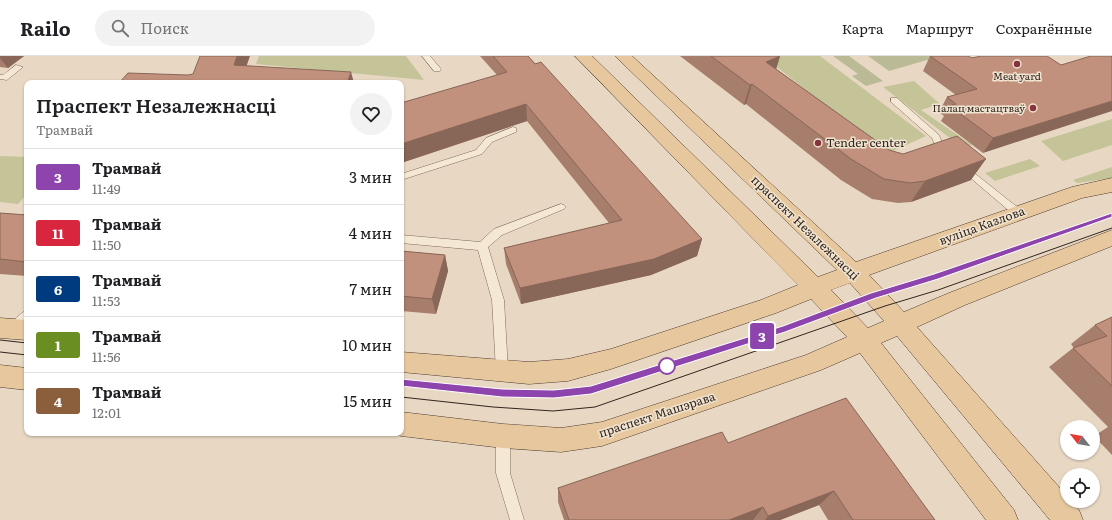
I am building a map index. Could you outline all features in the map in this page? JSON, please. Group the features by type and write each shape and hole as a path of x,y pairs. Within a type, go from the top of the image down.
{"main road":[{"path":"583,56 817,288 865,341 1004,520"},
{"name":"праспект Незалежнасці","path":"623,56 853,272 902,324 1069,520"},
{"name":"вуліца Казлова","path":"853,272 1079,192 1112,185"},
{"path":"902,324 956,299 1112,238"},
{"path":"404,362 529,373 568,370 611,359 768,307 853,272"},
{"name":"праспект Машэрава","path":"404,424 503,436 560,440 602,434 812,363 902,324"},
{"path":"0,376 24,380"}],"lane":[{"path":"426,56 437,69"},
{"path":"0,77 4,78 19,67"},
{"path":"894,100 936,137 939,146 1018,213"},
{"path":"404,176 479,152 489,140 513,130"},
{"path":"404,239 482,246 498,232 561,207"},
{"path":"482,246 498,300 502,370"},
{"path":"503,436 503,473 517,520"}],"green space":[{"path":"259,56 406,56 424,80 256,64"},
{"path":"763,56 820,56 926,136 886,154"},
{"path":"833,56 849,56 883,81 866,86 852,76 858,74"},
{"path":"868,56 941,56 889,71"},
{"path":"914,81 940,104 921,110 972,145 963,148 883,87"},
{"path":"1112,119 1112,145 1063,161 1041,141"},
{"path":"0,156 24,157 24,197 18,204 0,202"},
{"path":"1030,159 1040,166 995,181 985,173"},
{"path":"1112,167 1112,178 1077,183 1073,180"}],"building":[{"path":"200,56 237,56 234,65 351,72 348,80 122,80 128,73 193,74"},
{"path":"493,56 528,56 535,64 541,62 702,239 654,259 520,288 504,248 622,220 526,104 404,143 404,102 507,72"},
{"path":"711,56 780,56 766,62 889,150 903,154 957,136 986,159 925,181 910,183 884,179 851,159 752,84 750,85"},
{"name":"Палац мастацтваў","path":"930,56 968,56 972,58 981,56 1047,56 1061,65 1091,56 1112,56 1112,101 993,138 950,106 956,104 947,97 977,89"},
{"path":"0,213 24,215 24,262 0,259"},
{"path":"404,251 445,255 432,299 404,296"},
{"path":"1112,317 1112,386 1073,348 1107,336 1095,325"},
{"path":"846,398 935,520 853,520 834,491 768,516 763,507 729,520 569,520 558,488 722,432 728,443"}],"tram line":[{"path":"404,382 502,393 554,394 591,390 785,329 874,295 936,277 1112,216"},
{"name":"3","path":"404,382 502,393 554,394 591,390 785,329 874,295 936,277 1112,216"},
{"path":"404,397 493,407 553,411 595,407 885,306 938,290 1112,228"},
{"path":"0,340 24,343"},
{"path":"0,352 24,355"}],"place":[{"name":"Meat yard","path":"1017,64"},
{"name":"Палац мастацтваў","path":"1033,108"},
{"name":"Tender center","path":"818,143"}]}
